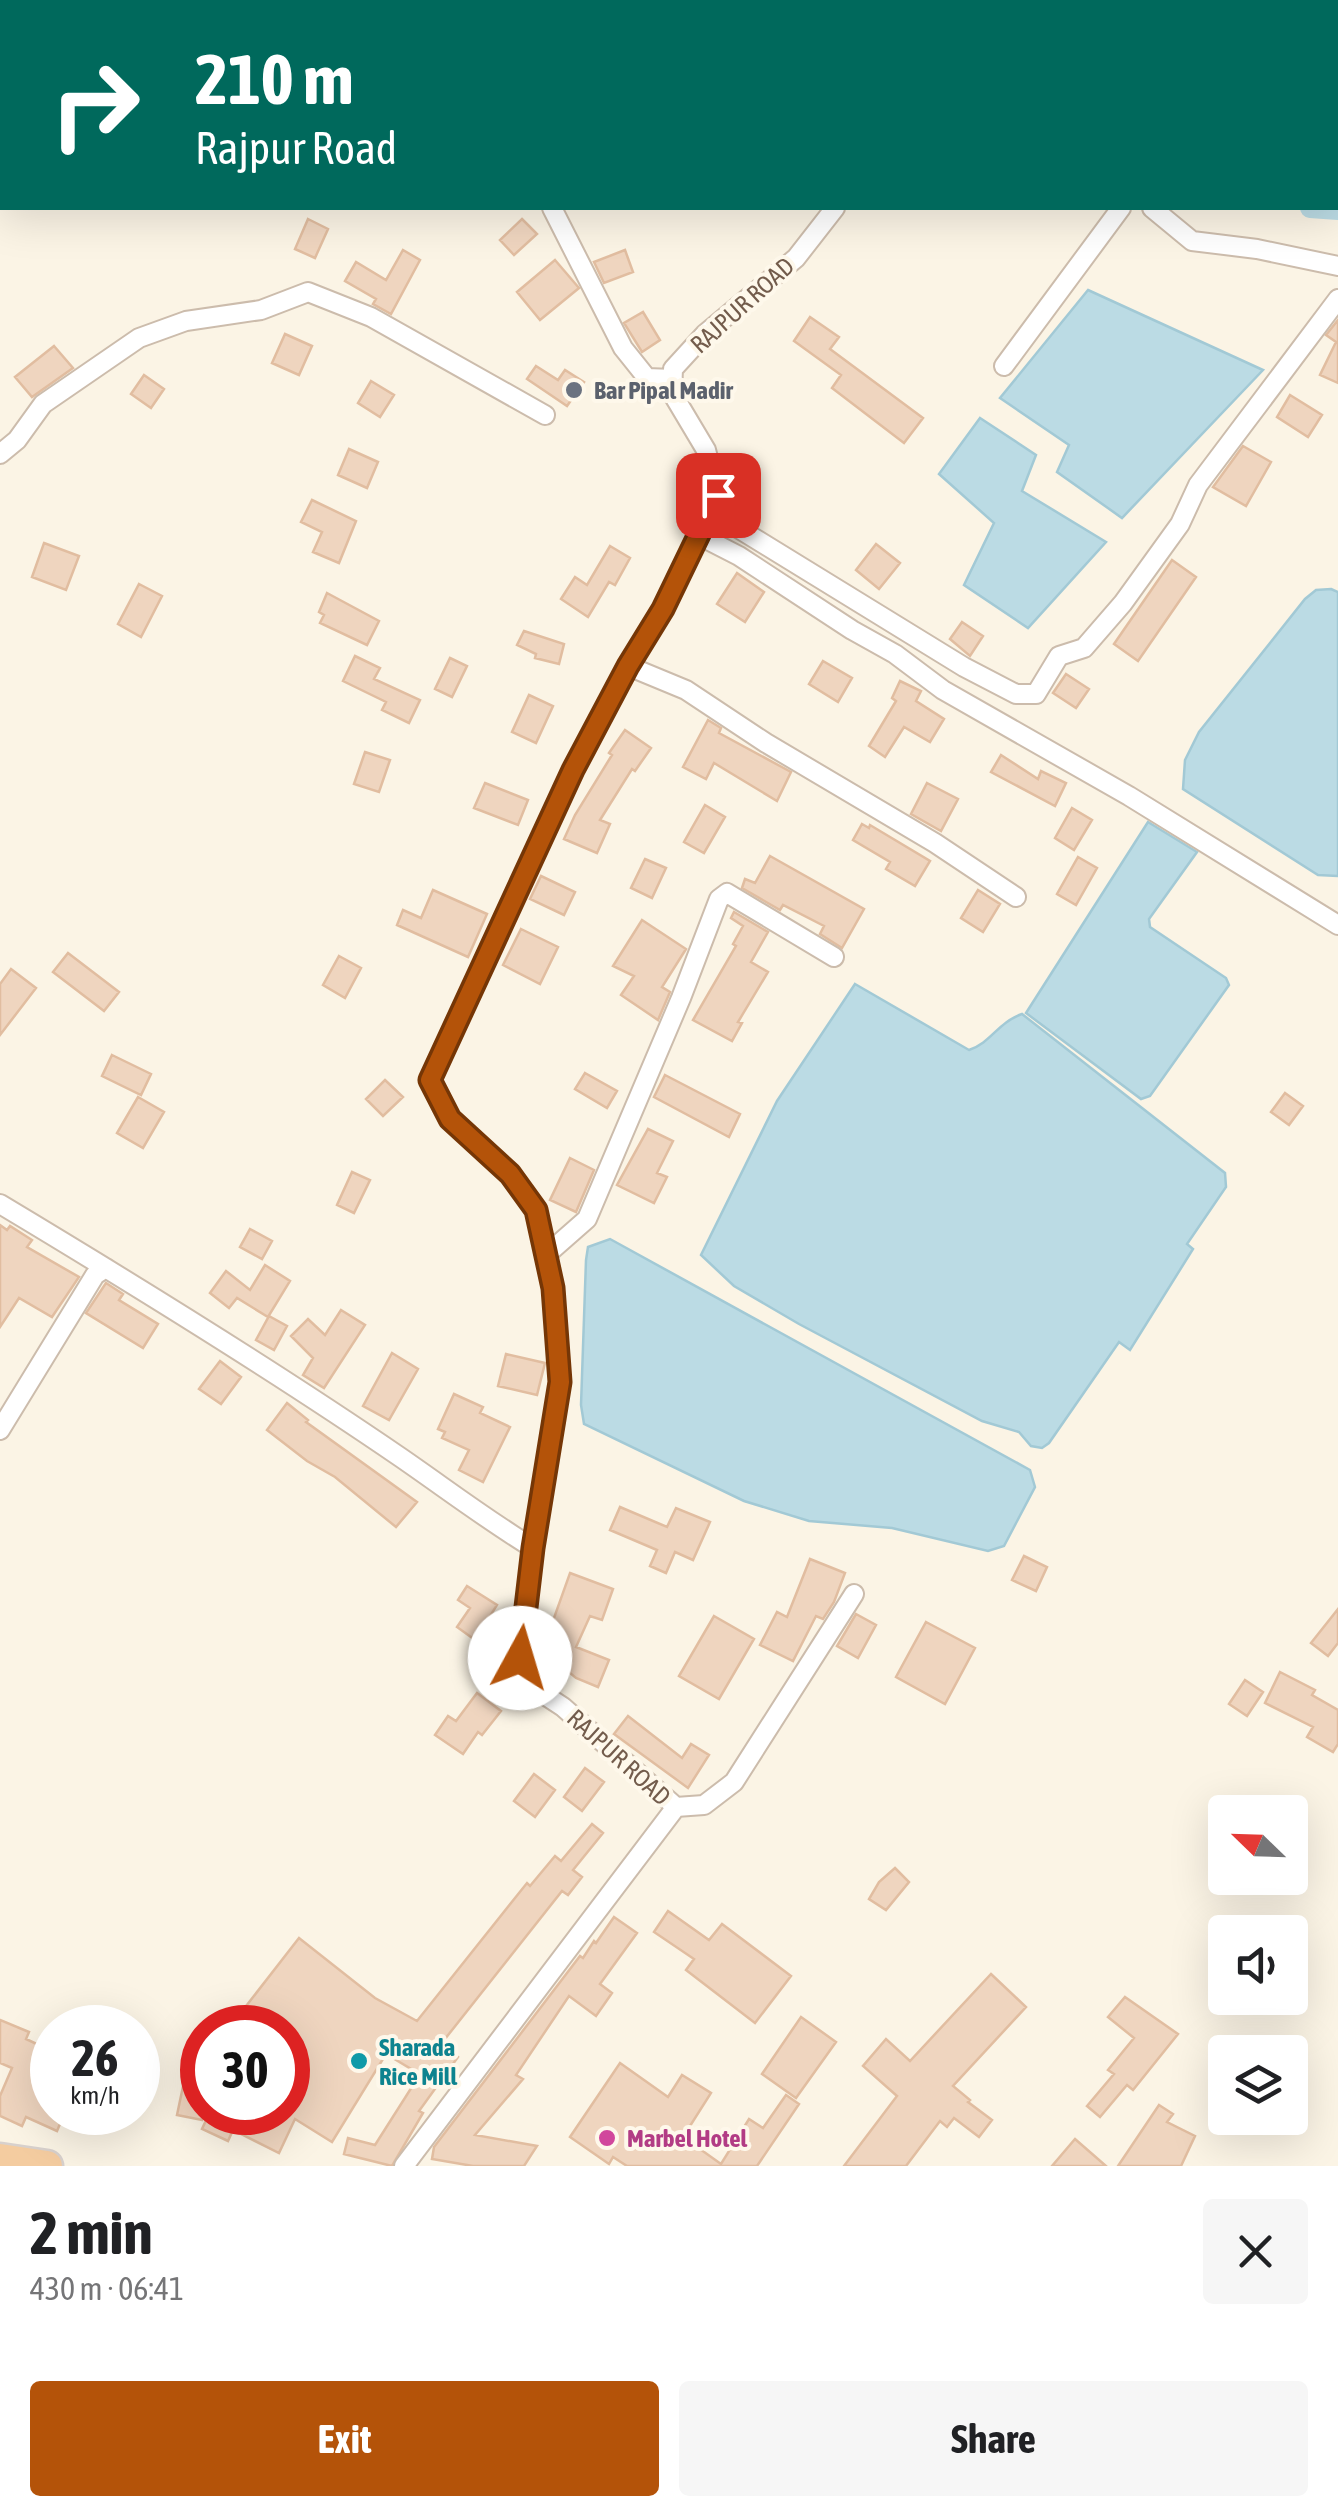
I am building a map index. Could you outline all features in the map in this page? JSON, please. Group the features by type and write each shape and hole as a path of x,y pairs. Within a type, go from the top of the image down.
{"highway":[{"path":"0,2159 46,2166"}],"street":[{"path":"553,210 623,348 646,378 672,379"},
{"name":"RAJPUR ROAD","path":"404,2166 676,1807 563,1707 534,1688 520,1658 560,1382 553,1288 536,1210 510,1174 450,1119 430,1080 573,770 663,609 718,495 706,450 672,393 673,369 704,334 796,258 834,210"},
{"path":"1004,366 1120,210"},
{"path":"1154,210 1192,241 1257,249 1338,266"},
{"path":"0,454 17,440 43,404 139,338 186,321 260,310 308,292 371,317 544,415"},
{"path":"714,480 728,522 964,667 1016,694 1036,694 1059,656 1084,648 1123,603 1180,524 1198,485 1338,299"},
{"path":"698,535 752,564 895,654 943,690 1177,825 1338,924"},
{"path":"628,666 686,690 1016,896"},
{"path":"546,1255 586,1219 719,899 727,893 834,957"},
{"path":"0,1204 401,1458 533,1548"},
{"path":"0,1430 95,1275 106,1268"},
{"path":"676,1807 704,1805 734,1782 854,1594"}],"water":[{"path":"1088,290 1263,370 1122,518 1057,472 1069,445 1000,398"},
{"path":"980,418 1036,455 1022,491 1106,542 1028,628 964,585 994,523 939,474"},
{"path":"1316,590 1338,592 1338,876 1318,875 1183,789 1185,760 1199,732 1305,599"},
{"path":"1148,822 1197,852 1149,919 1150,927 1226,978 1229,985 1150,1096 1141,1099 1026,1013"},
{"path":"855,984 969,1050 1022,1014 1225,1173 1226,1187 1187,1244 1193,1249 1130,1350 1119,1342 1042,1448 1031,1446 1019,1432 982,1421 799,1324 734,1286 701,1255 777,1101"},
{"path":"610,1239 1030,1470 1035,1487 1004,1546 988,1551 892,1528 809,1521 744,1501 584,1424 581,1405 586,1260 588,1247"}],"building":[{"path":"308,219 328,229 315,258 295,249"},
{"path":"522,219 537,234 514,255 500,240"},
{"path":"403,250 420,260 391,314 373,304 376,299 345,281 356,262 386,280"},
{"path":"625,250 633,272 604,283 594,262"},
{"path":"555,260 579,288 540,320 517,292"},
{"path":"643,312 660,340 642,352 624,323"},
{"path":"810,317 839,337 830,349 923,418 904,443 832,388 841,375 794,341"},
{"path":"1338,320 1338,383 1320,375 1336,342 1326,335"},
{"path":"285,334 312,346 299,375 272,363"},
{"path":"54,346 73,368 32,397 15,377"},
{"path":"536,366 558,380 565,370 584,382 567,406 527,379"},
{"path":"144,375 164,389 151,408 131,394"},
{"path":"371,381 394,395 380,417 358,403"},
{"path":"1290,395 1322,415 1308,437 1277,417"},
{"path":"1243,446 1271,462 1246,506 1213,487"},
{"path":"349,449 378,462 367,488 338,475"},
{"path":"312,500 356,521 339,563 313,552 322,532 301,522"},
{"path":"44,543 79,556 66,590 32,577"},
{"path":"876,544 900,563 879,589 856,570"},
{"path":"610,546 630,558 615,585 609,582 588,617 561,599 575,577 587,585"},
{"path":"1172,560 1196,577 1138,661 1114,644"},
{"path":"737,573 764,592 745,622 717,604"},
{"path":"139,584 162,596 141,637 118,624"},
{"path":"327,593 379,621 367,645 320,623 324,615 319,612"},
{"path":"962,622 983,636 970,656 950,639"},
{"path":"524,631 564,644 559,664 535,658 536,654 517,645"},
{"path":"355,656 380,668 374,679 420,700 409,723 382,710 386,702 343,681"},
{"path":"450,658 467,666 452,697 435,689"},
{"path":"823,661 852,678 838,702 809,684"},
{"path":"1066,674 1089,689 1076,708 1053,693"},
{"path":"900,681 921,691 916,701 944,719 930,742 904,727 885,757 869,746 896,701 892,698"},
{"path":"529,695 553,706 536,743 512,732"},
{"path":"708,720 721,728 719,733 791,772 777,801 714,763 706,779 683,767"},
{"path":"625,730 651,748 635,771 632,769 600,820 610,824 597,853 564,839"},
{"path":"365,752 390,760 379,792 354,784"},
{"path":"1001,755 1038,779 1041,771 1066,783 1055,806 991,772"},
{"path":"485,783 528,800 518,825 474,808"},
{"path":"927,783 958,799 941,831 911,814"},
{"path":"705,805 725,817 704,853 684,842"},
{"path":"1072,808 1092,820 1074,850 1055,838"},
{"path":"862,824 930,861 915,886 886,869 890,862 853,840"},
{"path":"770,856 864,909 842,948 820,934 824,926 783,905 780,910 742,888 745,879 755,883"},
{"path":"1078,857 1097,868 1076,905 1057,894"},
{"path":"645,859 666,868 652,898 631,888"},
{"path":"541,876 575,892 564,915 530,899"},
{"path":"433,890 487,914 468,957 397,925 403,910 421,918"},
{"path":"978,890 1000,904 983,932 961,918"},
{"path":"734,912 768,932 751,962 768,972 738,1022 742,1023 732,1041 693,1020 736,946 733,944 743,926 731,918"},
{"path":"642,920 686,949 662,987 670,992 658,1020 621,995 634,976 613,966"},
{"path":"521,929 558,947 540,984 503,965"},
{"path":"68,953 119,992 104,1011 53,972"},
{"path":"339,956 361,968 345,998 323,985"},
{"path":"11,969 36,988 0,1035 0,984"},
{"path":"112,1055 151,1074 141,1095 102,1076"},
{"path":"585,1073 617,1091 607,1108 575,1089"},
{"path":"665,1075 740,1114 729,1137 654,1097"},
{"path":"385,1080 403,1097 383,1116 366,1099"},
{"path":"1285,1093 1303,1106 1289,1125 1271,1112"},
{"path":"138,1097 164,1112 143,1148 117,1133"},
{"path":"648,1129 673,1141 657,1173 667,1177 654,1203 617,1185"},
{"path":"570,1158 594,1170 576,1212 550,1200"},
{"path":"352,1172 370,1180 354,1213 337,1205"},
{"path":"0,1225 7,1230 10,1226 32,1240 27,1247 79,1277 52,1317 19,1298 0,1327"},
{"path":"250,1229 272,1241 262,1259 240,1247"},
{"path":"265,1265 290,1281 268,1317 237,1298 229,1308 210,1293 226,1271 250,1290"},
{"path":"106,1283 123,1294 119,1300 158,1324 143,1348 86,1313"},
{"path":"341,1310 365,1325 324,1388 303,1375 313,1358 291,1336 308,1319 325,1335"},
{"path":"269,1316 287,1326 274,1350 256,1340"},
{"path":"392,1353 418,1369 389,1420 363,1406"},
{"path":"506,1354 545,1363 537,1395 498,1386"},
{"path":"220,1361 241,1377 221,1404 199,1389"},
{"path":"454,1394 483,1407 480,1413 510,1427 483,1482 459,1470 469,1450 442,1438 445,1432 438,1429"},
{"path":"287,1403 306,1422 417,1502 396,1527 335,1477 267,1430"},
{"path":"620,1507 667,1527 676,1508 710,1522 693,1560 675,1552 666,1573 650,1566 657,1550 610,1530"},
{"path":"1024,1556 1047,1567 1036,1591 1012,1580"},
{"path":"810,1559 845,1573 834,1602 823,1619 816,1616 793,1661 760,1645 777,1612 787,1617"},
{"path":"570,1573 613,1589 602,1620 590,1616 576,1647 609,1660 598,1687 576,1678 546,1653 559,1636 549,1632"},
{"path":"467,1586 497,1605 475,1640 457,1627 470,1608 458,1600"},
{"path":"1338,1609 1338,1643 1328,1656 1311,1643"},
{"path":"856,1614 876,1625 858,1658 837,1646"},
{"path":"714,1616 754,1639 719,1699 679,1676"},
{"path":"926,1622 975,1648 945,1704 896,1677"},
{"path":"1280,1672 1315,1690 1312,1695 1338,1710 1338,1744 1333,1752 1307,1737 1313,1727 1265,1703"},
{"path":"1245,1680 1263,1692 1247,1716 1229,1704"},
{"path":"477,1693 501,1711 482,1735 478,1732 463,1754 435,1735 448,1716 456,1721"},
{"path":"628,1716 682,1758 691,1744 709,1755 688,1788 614,1734"},
{"path":"585,1768 604,1782 582,1811 564,1797"},
{"path":"534,1774 555,1790 535,1817 514,1801"},
{"path":"592,1824 603,1833 573,1870 582,1877 568,1895 562,1891 441,2044 458,2057 419,2111 423,2113 392,2166 344,2154 348,2138 375,2145 417,2079 413,2077 416,2072 386,2054 332,2142 310,2128 310,2005 247,2005 299,1938 375,1998 417,2021 527,1883 530,1886 555,1856 561,1861"},
{"path":"895,1868 909,1882 886,1910 869,1899 879,1882"},
{"path":"668,1911 709,1940 722,1924 791,1976 755,2023 686,1970 694,1959 654,1932"},
{"path":"614,1917 637,1933 600,1984 612,1993 596,2016 569,1996 516,2075 523,2079 475,2135 537,2146 524,2166 473,2166 432,2159 434,2147"},
{"path":"991,1974 1026,2007 953,2086 992,2120 979,2137 954,2118 947,2127 940,2121 906,2166 844,2166 897,2096 863,2066 886,2039 910,2061"},
{"path":"1125,1997 1178,2034 1133,2090 1127,2085 1100,2117 1087,2106 1114,2074 1108,2070 1134,2038 1108,2017"},
{"path":"801,2017 836,2042 796,2098 762,2074"},
{"path":"0,2020 29,2032 26,2039 30,2041 30,2119 26,2117 22,2126 0,2116 0,2096 12,2068 0,2063"},
{"path":"620,2063 668,2097 682,2075 711,2093 683,2137 721,2164 749,2119 763,2128 786,2095 799,2104 757,2166 627,2166 613,2157 609,2164 570,2137"},
{"path":"1159,2105 1173,2114 1167,2122 1195,2136 1181,2166 1118,2166"},
{"path":"243,2135 287,2135 279,2153"},
{"path":"1075,2139 1106,2166 1052,2166"}],"place":[{"name":"Bar Pipal Madir","path":"574,390"},
{"name":"Sharada Rice Mill","path":"359,2061"},
{"name":"Marbel Hotel","path":"607,2138"}],"route":[{"path":"520,1658 560,1382 553,1288 536,1210 510,1174 450,1119 430,1080 573,770 663,609 718,495"}]}
